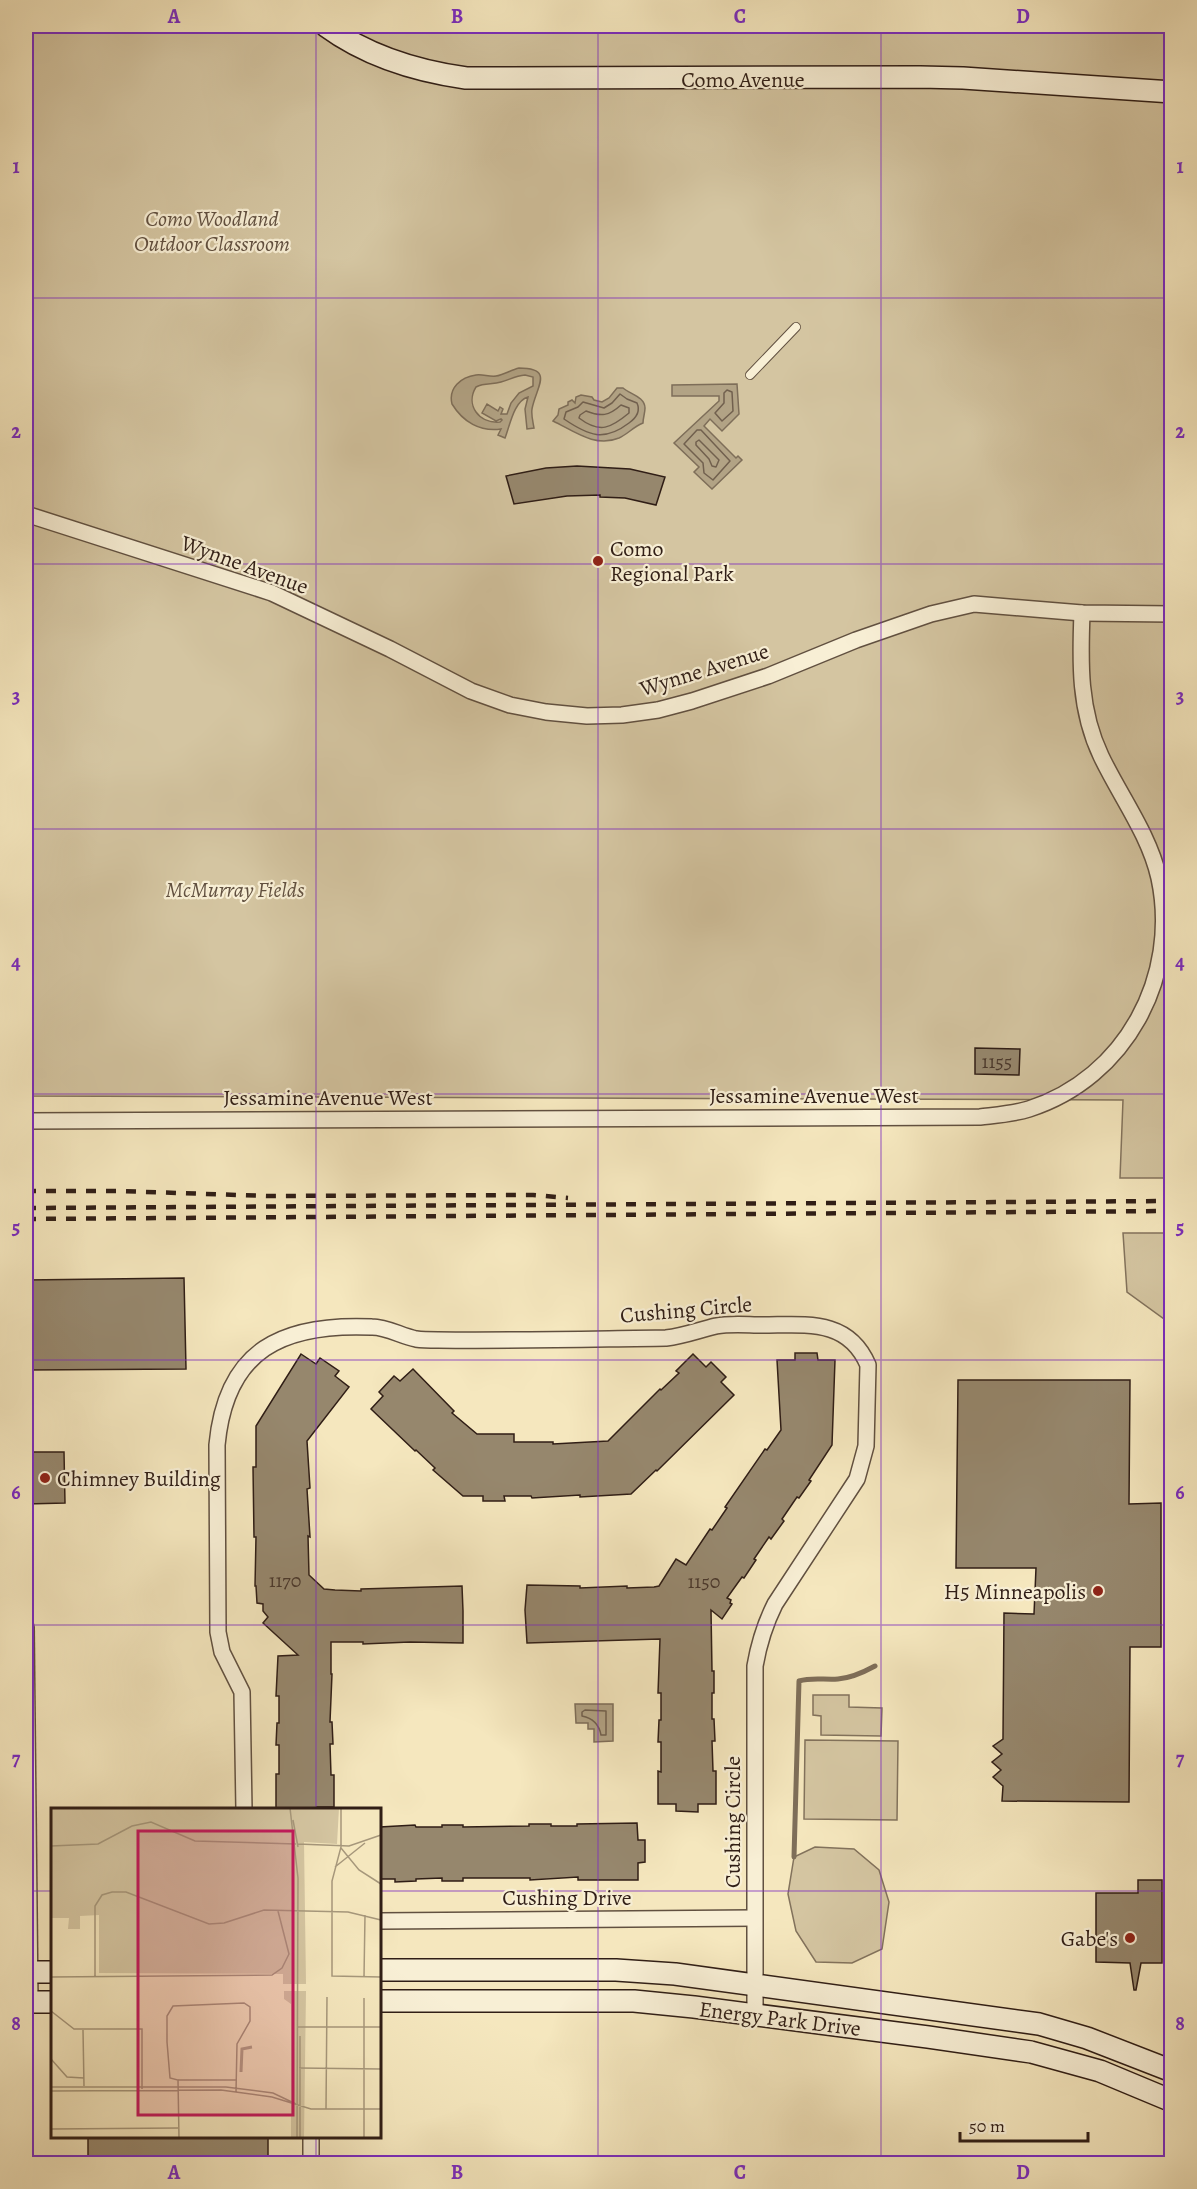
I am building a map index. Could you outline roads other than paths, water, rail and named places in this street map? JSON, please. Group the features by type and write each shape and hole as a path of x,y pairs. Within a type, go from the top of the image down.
{"street":[{"name":"Como Avenue","path":"326,26 348,40 395,62 434,74 466,78 930,77 1172,92"},
{"name":"Wynne Avenue","path":"26,514 272,593 390,649 471,692 510,705 546,712 587,716 622,715 658,710 768,676 920,617 974,604 1082,614 1172,614"},
{"name":"Jessamine Avenue West","path":"26,1121 980,1117 1009,1114 1065,1094 1102,1066 1134,1029 1148,1002 1158,975 1164,928 1164,904 1159,876 1148,844 1100,755 1087,721 1081,686 1082,614"},
{"name":"Cushing Circle","path":"244,1808 244,1703 239,1683 222,1652 218,1632 217,1444 219,1423 229,1391 237,1376 255,1356 283,1338 300,1331 321,1327 374,1327 415,1338 460,1340 666,1338 718,1326 734,1325 814,1324 829,1327 853,1343 863,1353 868,1365 866,1446 857,1479 776,1604 759,1643 755,1666 754,2015"},
{"path":"26,1627 28,2002 51,2002"},
{"name":"Cushing Drive","path":"381,1921 754,1918"},
{"name":"Energy Park Drive","path":"381,1970 616,1970 675,1974 754,1984 1040,2024 1087,2038 1172,2071"},
{"path":"28,1972 51,1972"},
{"name":"Energy Park Drive","path":"381,2001 634,2001 754,2015 1031,2052 1112,2076 1172,2101"},
{"path":"1112,2076 1143,2099 1172,2116"},
{"path":"311,2138 311,2163"}],"lane":[{"path":"750,375 796,327"}],"water":[{"path":"519,368 537,371 540,375 532,409 534,428 527,429 525,409 528,397 523,399 516,408 505,438 498,435 501,429 486,429 467,421 452,404 454,388 465,378 479,375 496,376","holes":["525,375 533,377 533,386 519,393 511,403 507,414 501,414 503,409 500,407 498,411 487,404 482,413 496,421 501,419 500,422 492,422 480,417 473,407 472,400 476,387"]},
{"path":"737,384 739,414 722,431 710,419 704,426 736,458 738,456 742,460 712,489 694,472 699,467 674,443 719,401 719,396 672,396 672,385"},
{"path":"617,388 623,388 640,398 645,408 643,423 619,438 610,441 593,440 553,421 559,409 568,405 568,402 572,400 575,403 576,397 581,395 592,397 602,402 609,398"},
{"path":"575,1704 613,1704 613,1741 594,1742 594,1729 588,1729 588,1723 576,1723"}],"waterway":[{"path":"794,1857 799,1681 843,1678 875,1666"}],"railway":[{"path":"26,1191 118,1191 269,1196 533,1195 568,1198"},
{"path":"26,1208 1172,1201"},
{"path":"26,1219 1172,1211"}],"place":[{"name":"Como Regional Park","path":"598,561"},
{"name":"Chimney Building","path":"45,1478"},
{"name":"H5 Minneapolis","path":"1098,1591"},
{"name":"Gabe's","path":"1130,1938"}],"park label":[{"name":"Como Woodland Outdoor Classroom","path":"212,230"},
{"name":"McMurray Fields","path":"235,889"}]}
